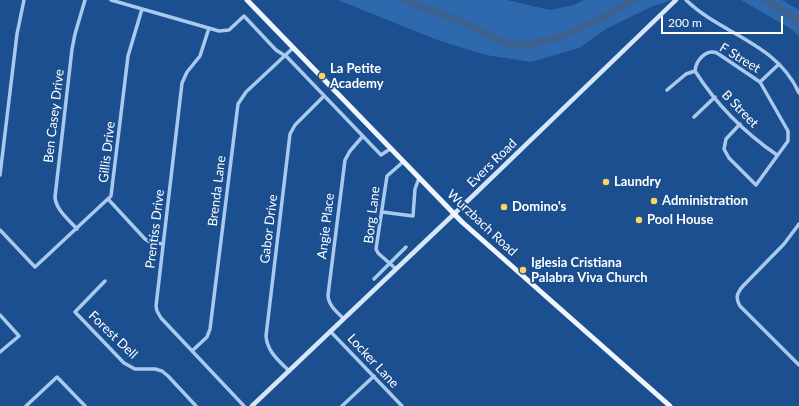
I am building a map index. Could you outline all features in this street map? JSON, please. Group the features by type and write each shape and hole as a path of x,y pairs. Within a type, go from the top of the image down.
{"main road":[{"name":"Wurzbach Road","path":"247,0 454,214 670,406"},
{"name":"Evers Road","path":"252,406 676,0"}],"street":[{"path":"0,175 17,34 24,0"},
{"name":"Ben Casey Drive","path":"77,229 56,205 55,197 72,49 85,0"},
{"path":"111,0 219,31 229,30 244,16 276,50 286,56 381,155 390,149"},
{"path":"686,0 701,13 760,47 779,64 792,79 799,93"},
{"name":"Gillis Drive","path":"0,230 36,267 108,199 112,190 128,56 142,9"},
{"name":"Prentiss Drive","path":"209,28 202,52 182,83 156,306 157,312 161,318 244,406"},
{"name":"Brenda Lane","path":"192,351 207,337 210,329 238,104 246,92 294,48"},
{"name":"F Street","path":"695,71 698,62 706,54 712,51 717,53 760,82 788,131 788,141 756,185 729,158 724,149 726,139 740,124"},
{"path":"760,82 779,64"},
{"path":"667,90 686,74 695,71"},
{"name":"B Street","path":"695,71 706,87 740,124 757,141 777,156"},
{"name":"Gabor Drive","path":"289,371 268,349 266,336 290,134 295,125 324,96"},
{"path":"694,117 715,97"},
{"path":"0,122 6,123"},
{"name":"Angie Place","path":"343,318 331,306 328,295 345,160 350,150 363,136"},
{"name":"Borg Lane","path":"396,269 378,253 376,248 387,176 403,162"},
{"path":"382,212 413,216 416,189 419,178"},
{"path":"108,199 145,239 150,242 163,244"},
{"path":"799,224 784,244 743,286 739,291 737,298 740,306 799,365"},
{"path":"374,279 406,247"},
{"name":"Forest Dell","path":"105,281 75,312 124,362 135,369 156,369 162,371 196,406"},
{"path":"0,315 20,336 0,352"},
{"name":"Locker Lane","path":"330,330 402,406"},
{"path":"794,360 799,356"},
{"path":"26,406 57,376 85,406"},
{"path":"342,406 374,376"}],"shaded area":[{"path":"338,0 507,0 550,10 574,5 584,0 672,0 653,6 606,29 579,48 531,62 486,55 437,40"},
{"path":"741,0 782,0 799,10 799,36 791,29"}],"waterway":[{"path":"404,0 457,20 504,43 528,45 560,37 611,14 629,1 634,0"},
{"path":"765,0 799,21"}],"place":[{"name":"La Petite Academy","path":"322,76"},
{"name":"Laundry","path":"606,182"},
{"name":"Administration","path":"654,201"},
{"name":"Domino's","path":"504,207"},
{"name":"Pool House","path":"639,220"},
{"name":"Iglesia Cristiana Palabra Viva Church","path":"523,270"}]}
